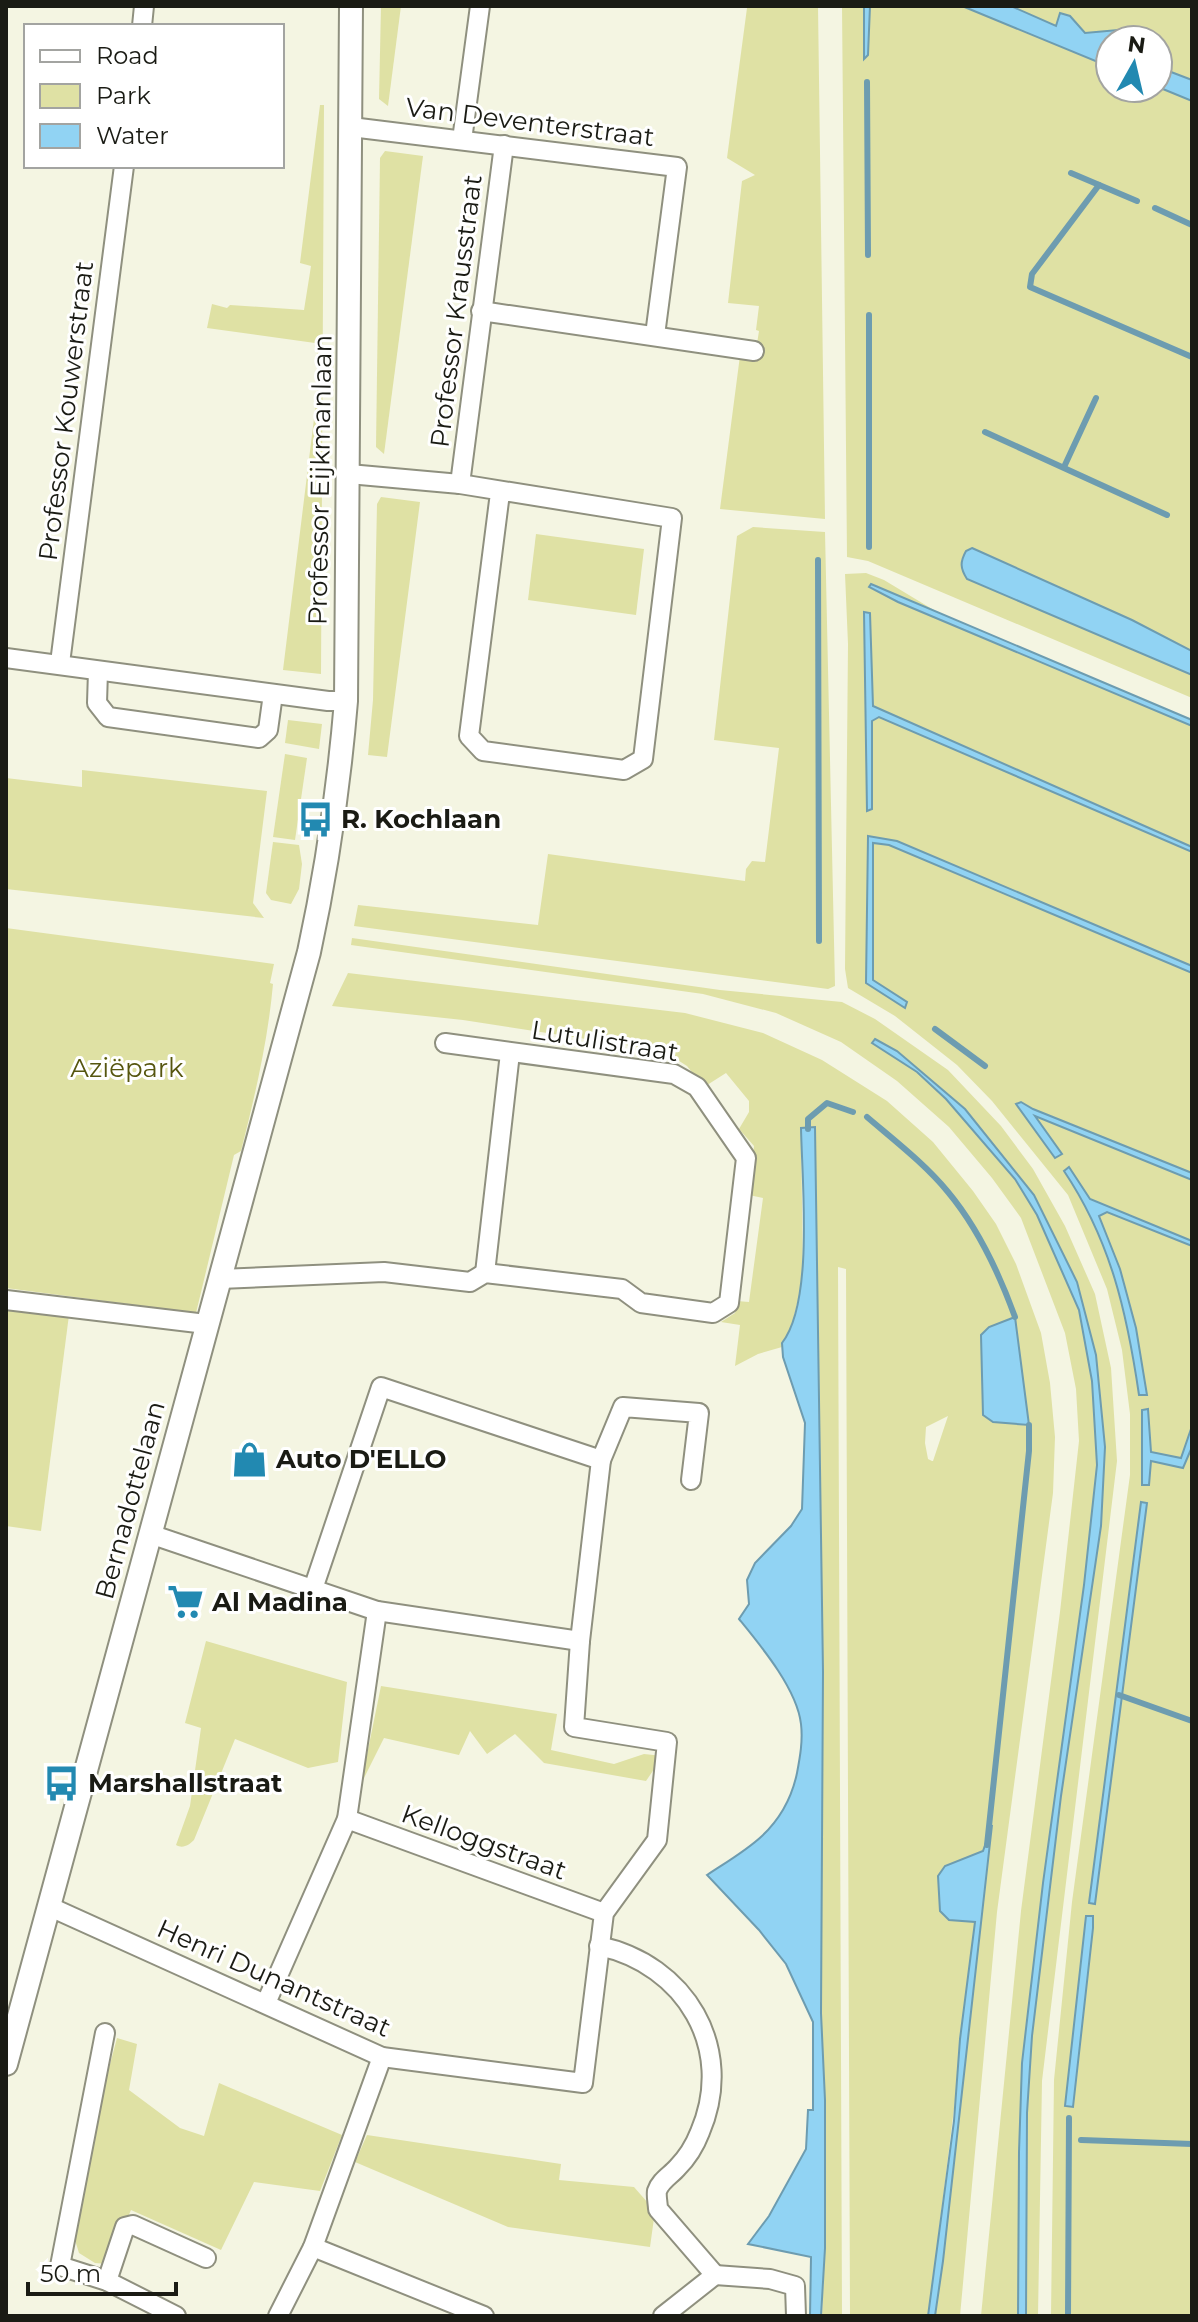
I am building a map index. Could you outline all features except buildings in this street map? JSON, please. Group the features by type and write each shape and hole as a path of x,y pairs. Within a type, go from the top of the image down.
{"street":[{"name":"Professor Eijkmanlaan","path":"309,952 328,853 346,701 351,6"},
{"path":"462,140 480,6"},
{"name":"Van Deventerstraat","path":"351,127 677,167 655,335"},
{"name":"Professor Krausstraat","path":"460,484 504,145"},
{"name":"Professor Kouwerstraat","path":"60,663 124,168"},
{"path":"481,311 754,351"},
{"path":"349,474 460,484 500,493 672,518 643,759 624,770 483,751 469,736 500,493"},
{"path":"6,658 346,701"},
{"path":"98,671 97,703 108,717 259,738 268,730 273,694"},
{"name":"Bernadottelaan","path":"6,2060 309,952"},
{"name":"Lutulistraat","path":"445,1043 674,1074 697,1087 746,1158 729,1303 713,1313 641,1303 622,1289 485,1273"},
{"path":"220,1279 384,1272 470,1282 485,1273 510,1053"},
{"path":"6,1300 206,1324"},
{"path":"313,1589 381,1387 601,1460"},
{"path":"691,1480 699,1413 623,1407 601,1460 580,1641 574,1727 667,1742 657,1840 604,1913 599,1946 634,1956 666,1978 691,2007 707,2041 712,2079 706,2117 689,2152 664,2181 657,2195 658,2209 715,2275"},
{"path":"150,1534 377,1611 580,1641"},
{"path":"266,2003 347,1819 377,1611"},
{"name":"Kelloggstraat","path":"347,1819 604,1913"},
{"name":"Henri Dunantstraat","path":"48,1906 382,2057 583,2083 599,1946"},
{"path":"105,2033 60,2266 107,2281 176,2316"},
{"path":"278,2316 313,2247 382,2057"},
{"path":"107,2281 125,2227 133,2225 206,2258"},
{"path":"313,2247 484,2316"},
{"path":"663,2316 715,2275 770,2279 795,2286 796,2316"}],"green space":[{"path":"381,6 401,6 388,106 379,99"},
{"path":"742,6 818,6 825,519 720,509 741,348 756,350 759,331 756,330 759,306 728,303 742,181 755,175 727,158 747,8"},
{"path":"842,6 1192,6 1192,651 1132,620 972,548 966,551 962,559 967,579 1192,675 1192,698 868,561 847,557"},
{"path":"320,105 324,105 321,674 283,670 320,370 315,343 207,328 212,304 227,308 230,305 304,310 311,266 300,263"},
{"path":"385,151 423,156 384,454 376,447 380,158"},
{"path":"381,497 420,502 387,757 368,755 373,700 377,504"},
{"path":"753,527 825,532 835,986 828,989 354,926 358,905 538,925 548,854 745,881 746,869 752,861 765,862 779,748 714,740 737,536"},
{"path":"536,534 644,549 636,615 528,600"},
{"path":"866,573 884,580 947,618 871,584 898,602 1192,724 1192,1435 1183,1467 1192,1447 1192,2316 1051,2316 1054,2080 1072,1902 1130,1475 1130,1414 1122,1350 1107,1289 1068,1195 992,1101 957,1065 895,1016 848,988 845,969 848,644 845,574","holes":["1141,1502 1146,1502 1095,1903 1089,1902","1086,1916 1093,1917 1093,1928 1072,2107 1065,2105"]},
{"path":"288,720 322,724 319,749 285,743"},
{"path":"285,754 307,758 295,840 273,837"},
{"path":"82,770 267,791 253,903 264,918 6,889 6,778 82,787"},
{"path":"273,842 299,845 302,864 299,889 291,904 271,900 266,893"},
{"name":"Aziëpark","path":"6,928 274,964 268,1026 256,1089 241,1151 234,1155 196,1313 6,1288"},
{"path":"352,938 720,990 842,1002 875,1019 948,1070 1001,1126 1033,1169 1065,1226 1095,1294 1111,1368 1117,1461 1042,2081 1038,2316 1026,2316 1027,2113 1032,2036 1061,1796 1101,1526 1105,1447 1096,1355 1077,1282 1034,1195 965,1109 897,1051 875,1039 873,1043 917,1072 946,1099 1015,1179 1037,1215 1079,1310 1092,1381 1097,1465 1022,2063 1018,2316 981,2316 1021,1911 1079,1441 1076,1389 1065,1333 1021,1218 949,1127 897,1081 841,1042 776,1013 703,994 351,945"},
{"path":"348,973 685,1013 763,1033 822,1060 887,1101 933,1142 996,1224 1016,1264 1041,1333 1050,1383 1055,1437 1053,1493 997,1912 960,2316 935,2316 991,1830 983,1851 928,2316 850,2316 846,1269 838,1267 842,2316 822,2316 825,2248 825,2100 821,2013 823,1672 815,1128 801,1129 803,1280 790,1332 782,1347 758,1354 735,1366 740,1325 721,1322 735,1313 737,1301 749,1302 763,1198 749,1195 754,1146 739,1129 749,1112 749,1101 726,1073 704,1087 671,1052 463,1020 332,1006","holes":["948,1416 933,1461 928,1459 926,1427"]},
{"path":"6,1307 69,1315 41,1531 6,1526"},
{"path":"206,1641 347,1682 338,1762 308,1768 235,1739 194,1840 181,1847 176,1845 190,1806 201,1728 185,1723"},
{"path":"381,1686 557,1714 551,1750 614,1764 644,1754 663,1756 646,1781 544,1763 515,1734 487,1754 470,1731 459,1755 384,1738 361,1784"},
{"path":"117,2038 137,2044 129,2090 180,2128 204,2136 219,2083 342,2135 320,2191 254,2182 221,2250 131,2210 107,2264 95,2263 79,2253 75,2240 101,2098"},
{"path":"367,2135 561,2164 559,2180 634,2187 655,2211 650,2247 508,2227 355,2162"}],"water":[{"path":"864,6 870,6 868,55 864,59"},
{"path":"962,6 1011,6 1056,26 1060,13 1070,16 1085,33 1094,32 1094,60"},
{"path":"1174,73 1192,80 1192,101 1174,94"},
{"path":"972,548 1132,620 1192,651 1192,675 967,579 962,562 966,551"},
{"path":"871,584 1192,720 1192,726 898,602 869,587"},
{"path":"864,612 870,613 873,706 1192,847 1192,852 879,717 872,721 872,809 867,811"},
{"path":"868,836 897,841 1192,966 1192,973 889,845 873,843 873,980 907,1002 905,1008 866,983"},
{"path":"875,1039 897,1051 965,1109 1034,1195 1077,1282 1096,1355 1105,1447 1101,1526 1061,1796 1032,2036 1027,2113 1026,2316 1018,2316 1022,2063 1097,1465 1092,1381 1079,1310 1037,1215 1015,1179 946,1099 917,1072 872,1043"},
{"path":"1021,1102 1192,1173 1192,1180 1035,1116 1062,1154 1055,1158 1016,1104"},
{"path":"815,1127 823,1672 821,2013 825,2100 825,2248 821,2316 810,2316 811,2257 748,2244 769,2216 806,2149 808,2110 813,2110 813,2022 786,1964 707,1875 749,1847 774,1822 792,1791 800,1755 801,1724 793,1697 777,1668 739,1619 749,1604 747,1580 755,1563 791,1526 802,1509 805,1423 783,1357 782,1343 799,1300 802,1271 804,1209 801,1128"},
{"path":"1069,1167 1090,1199 1192,1241 1192,1246 1107,1212 1099,1216 1120,1269 1136,1328 1147,1395 1139,1395 1115,1278 1094,1224 1064,1171"},
{"path":"1015,1317 1029,1425 993,1422 983,1415 981,1335 989,1327"},
{"path":"1148,1409 1151,1452 1181,1458 1192,1426 1192,1447 1183,1468 1151,1461 1149,1485 1142,1485 1142,1410"},
{"path":"1141,1502 1147,1503 1095,1904 1089,1903"},
{"path":"992,1825 943,2261 935,2316 928,2316 954,2121 960,2039 975,1922 949,1920 940,1911 938,1876 945,1866 983,1851"},
{"path":"1086,1916 1093,1916 1093,1928 1073,2107 1065,2106"}],"waterway":[{"path":"867,82 868,255"},
{"path":"1071,173 1137,201"},
{"path":"1099,185 1032,274 1030,287 1192,357"},
{"path":"1155,208 1192,225"},
{"path":"869,315 869,547"},
{"path":"1064,467 1096,398"},
{"path":"985,432 1167,515"},
{"path":"818,560 819,941"},
{"path":"935,1029 985,1066"},
{"path":"808,1129 808,1119 827,1103 853,1112"},
{"path":"867,1117 930,1172 959,1206 987,1252 1015,1317"},
{"path":"987,1845 1029,1451 1029,1425"},
{"path":"1119,1695 1192,1721"},
{"path":"1068,2316 1069,2118"},
{"path":"1081,2140 1192,2144"}],"place":[{"name":"R. Kochlaan","path":"315,819"},
{"name":"Auto D'ELLO","path":"250,1459"},
{"name":"Al Madina","path":"186,1602"},
{"name":"Marshallstraat","path":"62,1783"}]}
